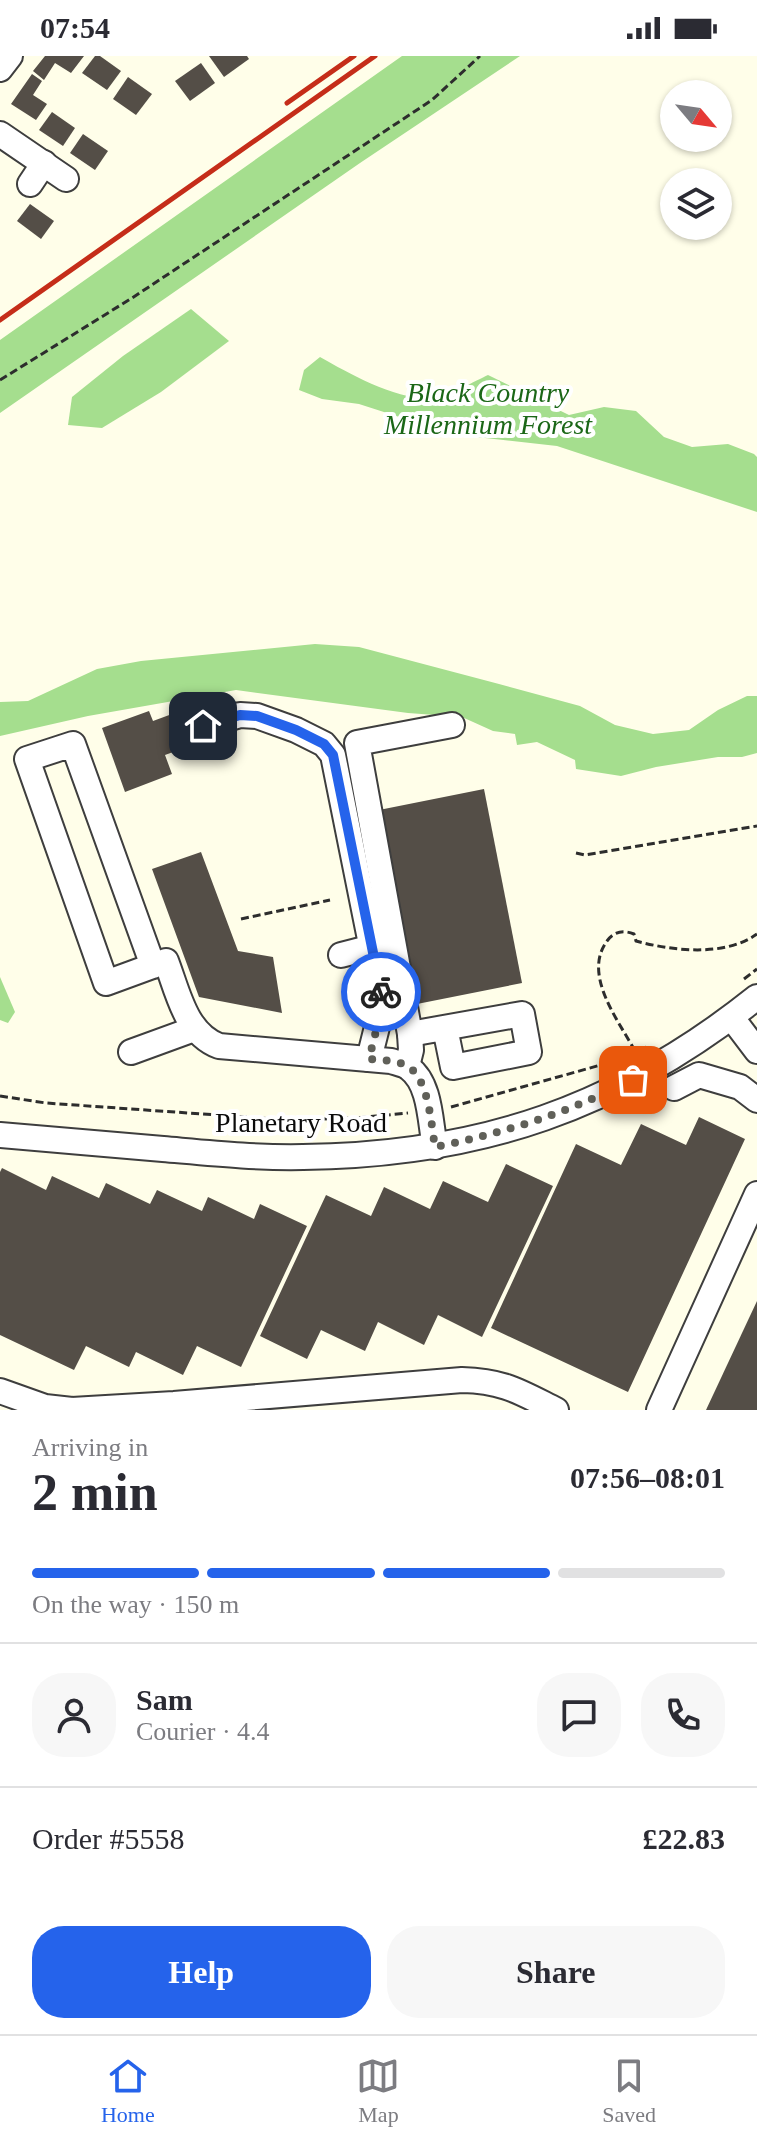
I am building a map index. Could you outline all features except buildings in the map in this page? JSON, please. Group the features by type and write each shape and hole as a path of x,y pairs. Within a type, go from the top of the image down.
{"street":[{"path":"0,69 10,56"},
{"path":"0,134 66,179"},
{"path":"30,184 44,163"},
{"path":"203,726 240,715 257,716 324,744 333,755 380,989 382,1007 369,1059"},
{"path":"407,1066 411,1050 410,1034 357,743 452,725"},
{"path":"153,966 73,744 27,759 106,983 153,966 166,961 187,1017 194,1029 210,1043 391,1061 407,1066 420,1080 435,1147"},
{"path":"341,955 372,947"},
{"name":"Planetary Road","path":"0,1135 197,1152 300,1157 435,1147 486,1137 535,1122 591,1100 657,1067 732,1018 748,990"},
{"path":"732,1018 757,1051"},
{"path":"410,1034 445,1028"},
{"path":"131,1052 194,1029"},
{"path":"674,1088 699,1075 740,1087 757,1100"},
{"path":"659,1410 757,1194"},
{"path":"0,1391 45,1407 72,1410 462,1380 499,1383 556,1410"}],"path":[{"path":"0,380 132,298 432,100 480,56"},
{"path":"576,853 585,855 757,826"},
{"path":"241,919 330,900"},
{"path":"636,1052 599,981 600,956 612,935 626,931 634,934 636,941 648,944 701,949 741,944 757,934"},
{"path":"748,990 757,969"},
{"path":"0,1096 46,1103 288,1120 355,1118 448,1108 601,1066 649,1045"}],"green space":[{"path":"402,56 520,56 0,413 0,340"},
{"path":"191,309 229,341 161,392 102,428 68,425 72,397 123,356"},
{"name":"Black Country Millennium Forest","path":"320,357 376,386 408,396 441,397 488,375 569,415 604,407 636,411 664,437 692,447 728,444 754,454 757,457 757,512 557,446 476,437 359,404 322,399 299,390 304,370"},
{"path":"315,644 359,647 499,684 580,706 615,725 653,734 689,730 718,710 747,696 757,696 757,753 656,767 621,776 576,769 575,760 537,742 517,745 515,734 493,731 462,717 408,713 236,690 88,716 0,736 0,702 28,701 97,669 141,661"},
{"path":"0,977 15,1012 8,1023 0,1020"}],"railway":[{"path":"287,103 354,56"},
{"path":"0,320 375,56"}],"way so far":[{"path":"381,992 382,1007 369,1059 407,1066 420,1080 435,1147 486,1137 535,1122 567,1111 633,1080"}],"route":[{"path":"203,726 240,715 257,716 324,744 333,755 381,992"}]}
